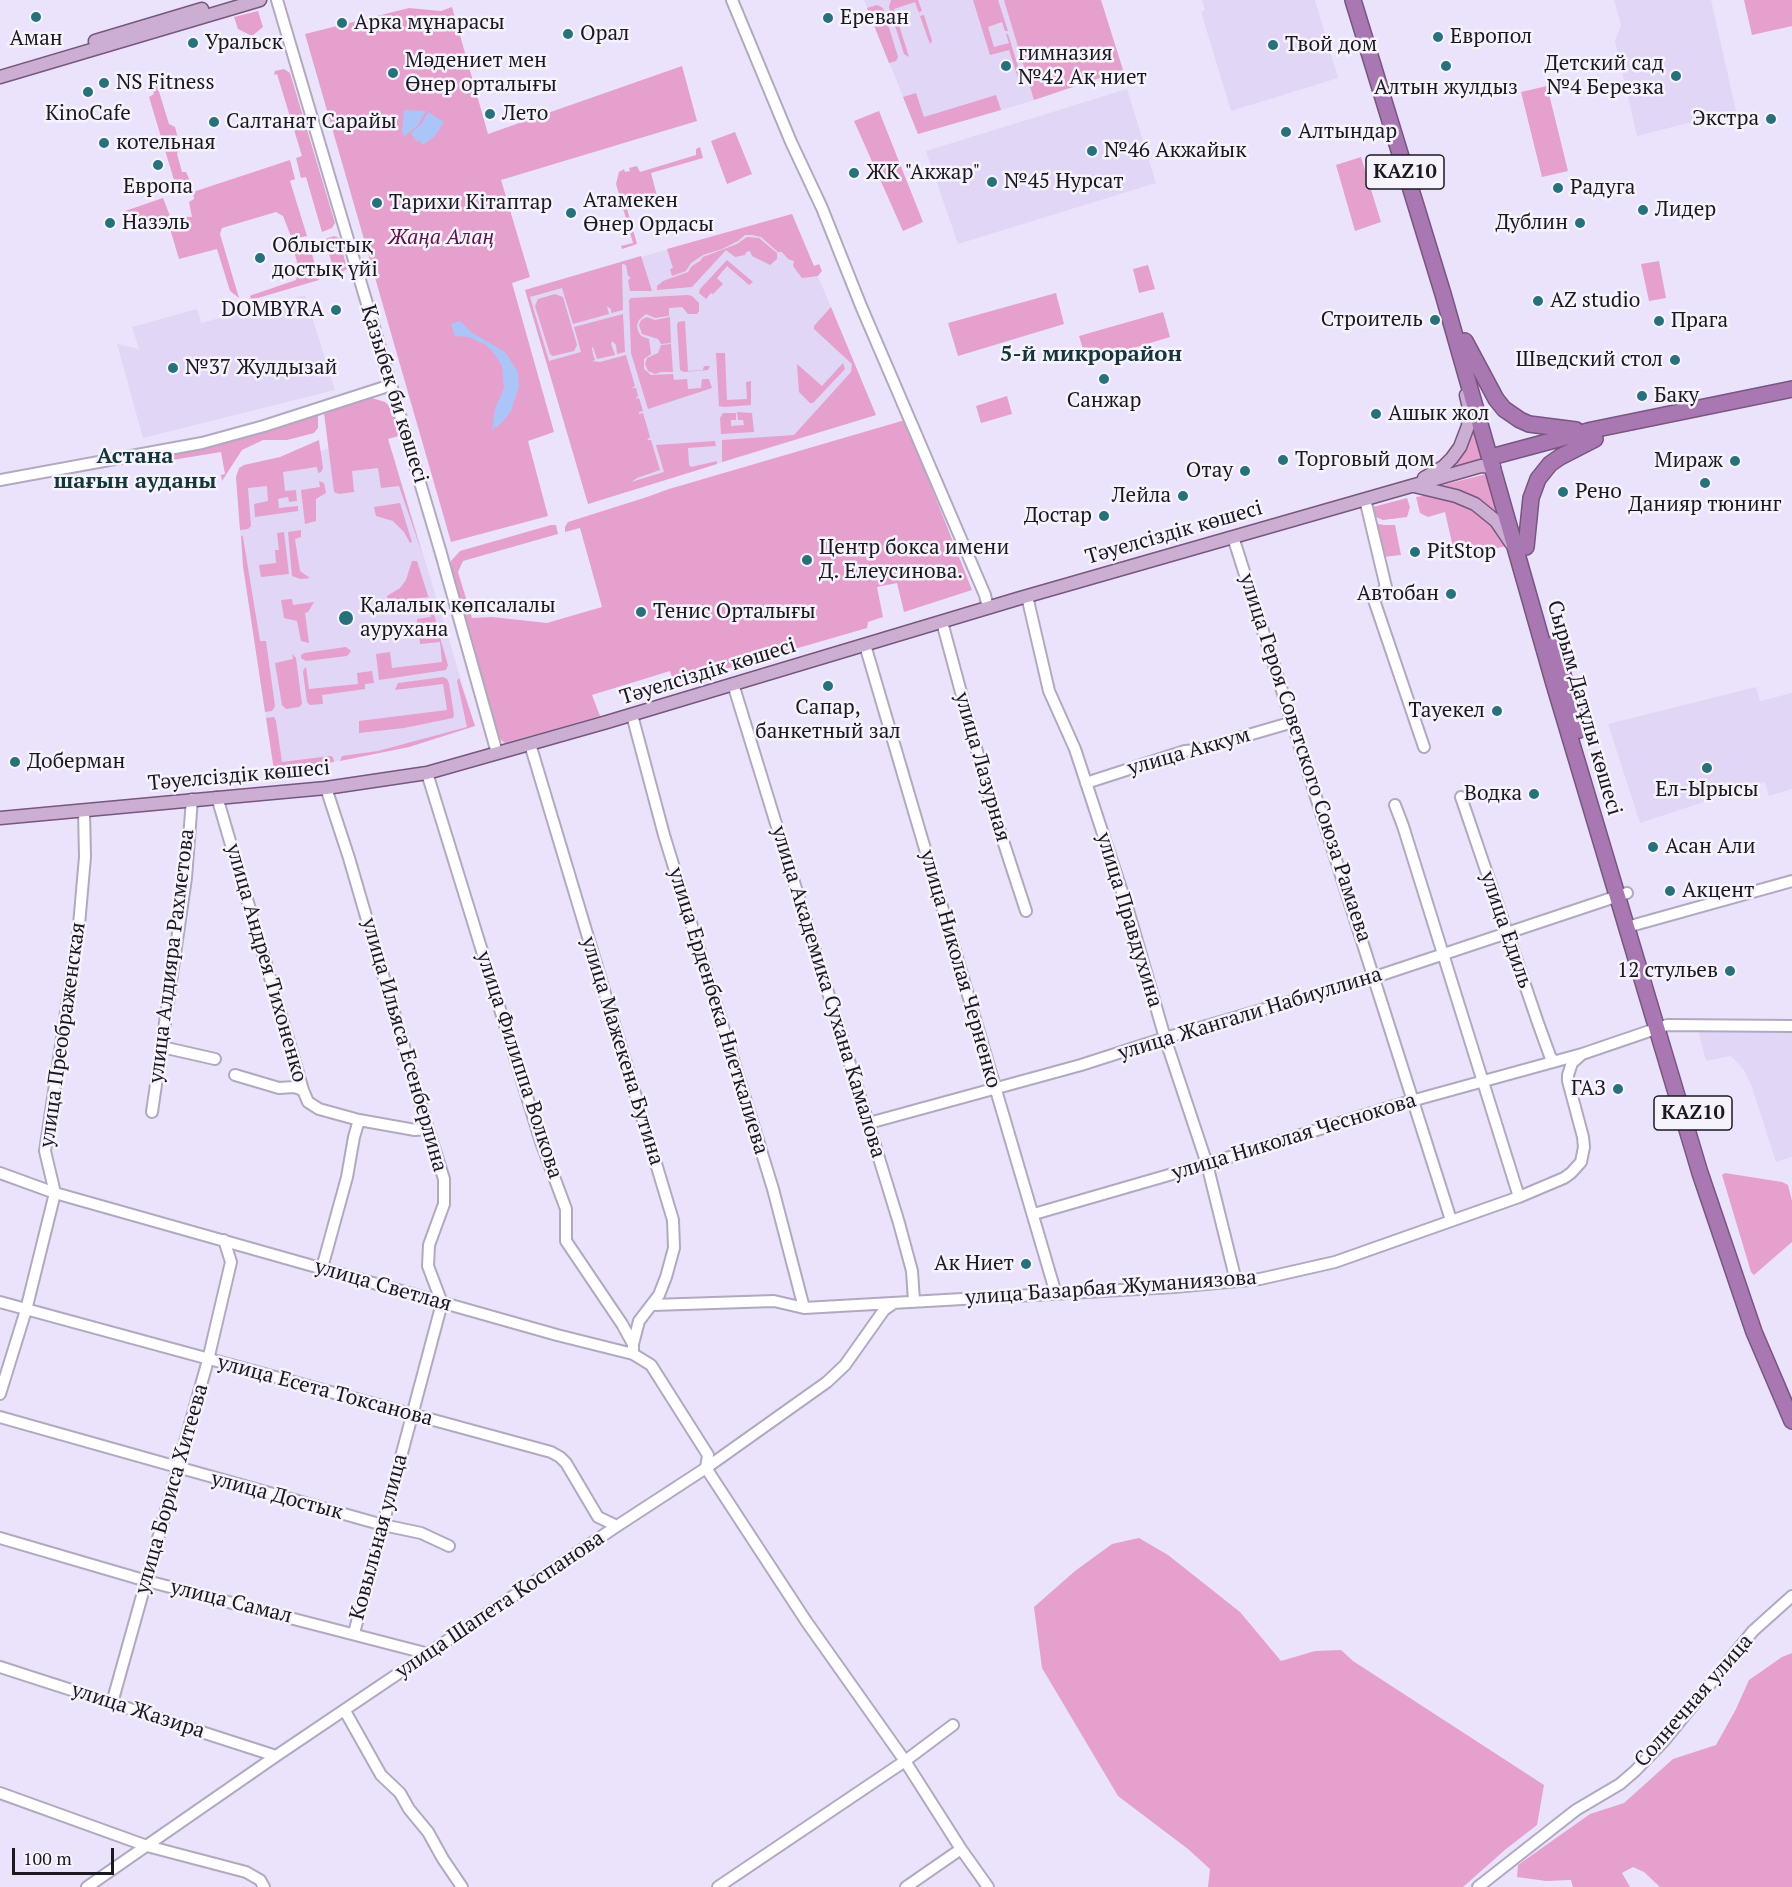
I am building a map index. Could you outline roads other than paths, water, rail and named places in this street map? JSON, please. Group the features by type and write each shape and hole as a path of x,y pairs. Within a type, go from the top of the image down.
{"highway":[{"name":"Сырым Датұлы көшесі","path":"1353,0 1433,249"},
{"name":"Сырым Датұлы көшесі","path":"1361,0 1461,342 1493,462 1598,799 1622,894 1662,1026 1746,1289 1792,1400"},
{"path":"1461,342 1504,409 1520,420 1539,426 1593,435 1649,428 1792,398"},
{"path":"1493,462 1663,416 1792,389"},
{"path":"1521,548 1538,479 1550,464 1593,435"},
{"name":"Сырым Датұлы көшесі","path":"1662,1026 1700,1173 1736,1283 1792,1421"}],"main road":[{"path":"0,69 235,0"},
{"path":"0,77 261,0"},
{"path":"1413,485 1443,467 1452,458 1465,437 1468,408 1461,342"},
{"name":"Тәуелсіздік көшесі","path":"0,818 326,788 427,773 632,715 1027,596 1493,462"},
{"path":"1413,485 1456,496 1476,504 1521,548"}],"street":[{"name":"Қазыбек би көшесі","path":"277,0 440,550 497,753"},
{"path":"732,0 985,595 988,608"},
{"path":"0,480 202,443 264,426 391,385"},
{"path":"1365,499 1386,587 1374,600 1424,747"},
{"name":"улица Героя Советского Союза Рамаева","path":"1233,537 1451,1220"},
{"name":"улица Правдухина","path":"1027,596 1049,691 1075,749 1128,910 1165,1038 1207,1164 1236,1281"},
{"name":"улица Лазурная","path":"942,622 992,807 1026,911"},
{"name":"улица Николая Черненко","path":"865,645 1056,1294"},
{"name":"улица Академика Сухана Камалова","path":"733,684 869,1123 912,1271 914,1301"},
{"name":"улица Ерденбека Ниеткалиева","path":"632,715 664,835 772,1189 804,1308"},
{"name":"улица Аккум","path":"1086,783 1185,751 1197,750 1293,722"},
{"name":"улица Мажекена Бутина","path":"530,744 674,1220 674,1248 662,1288 653,1305 639,1321 633,1349"},
{"name":"улица Филиппа Волкова","path":"427,773 541,1142 566,1209 566,1242 622,1324 633,1349"},
{"name":"улица Ильяса Есенберлина","path":"326,788 444,1179 444,1204 429,1245 428,1266 442,1303"},
{"name":"улица Андрея Тихоненко","path":"217,797 308,1102 319,1109 359,1120 415,1130 428,1129"},
{"name":"улица Едиль","path":"1461,797 1506,932 1550,1056 1554,1061"},
{"name":"улица Алдияра Рахметова","path":"152,1112 186,878 192,799"},
{"path":"1395,806 1519,1197"},
{"name":"улица Преображенская","path":"0,1394 26,1310 55,1193 45,1151 80,925 85,857 84,811"},
{"path":"1632,926 1792,881"},
{"name":"улица Жангали Набиуллина","path":"869,1123 1081,1065 1375,976 1622,894"},
{"name":"улица Николая Чеснокова","path":"1034,1214 1207,1164 1404,1103 1582,1054 1662,1026 1792,1026"},
{"path":"162,1047 216,1059"},
{"name":"улица Базарбая Жуманиязова","path":"894,1303 1260,1279 1335,1262 1519,1197 1564,1178 1581,1162 1583,1137 1568,1081 1572,1063 1582,1054"},
{"path":"235,1075 279,1088 294,1087 303,1090"},
{"path":"322,1268 347,1177 359,1120"},
{"name":"улица Светлая","path":"0,1173 55,1193 557,1335 633,1349 651,1365 708,1455 706,1468 806,1621 905,1761 988,1887"},
{"name":"улица Бориса Хитеева","path":"112,1703 208,1360 231,1262 224,1240"},
{"path":"653,1305 774,1301 804,1308 894,1303"},
{"name":"улица Есета Токсанова","path":"0,1302 551,1452 560,1456 566,1463 587,1502 598,1517 616,1526"},
{"name":"Ковыльная улица","path":"354,1633 442,1303"},
{"name":"улица Шапета Коспанова","path":"87,1887 276,1756 616,1526 706,1468 827,1382 845,1365 884,1310 894,1303"},
{"name":"улица Достык","path":"0,1417 382,1525 422,1533 449,1546"},
{"name":"улица Самал","path":"0,1538 147,1581 429,1654"},
{"name":"Солнечная улица","path":"1478,1887 1576,1810 1620,1784 1635,1771 1670,1734 1753,1631 1792,1596"},
{"name":"улица Жазира","path":"0,1667 276,1756"},
{"path":"345,1711 381,1774 400,1793 428,1832 462,1887"},
{"path":"718,1887 905,1761 953,1725"},
{"path":"0,1793 147,1846 246,1872 260,1880 264,1887"},
{"path":"906,1887 961,1849"}],"water":[{"path":"404,110 426,111 418,125 404,137 402,131"},
{"path":"428,112 444,122 435,136 423,145 420,141 416,141 411,133 422,123"},
{"path":"460,321 471,332 505,352 518,372 519,388 513,408 502,423 492,430 495,409 504,388 502,366 486,345 469,337 455,336 451,324"}],"place":[{"name":"Аман","path":"36,17"},
{"name":"Ереван","path":"828,18"},
{"name":"Арка мұнарасы","path":"342,23"},
{"name":"Орал","path":"568,34"},
{"name":"Европол","path":"1438,37"},
{"name":"Уральск","path":"193,43"},
{"name":"Твой дом","path":"1273,45"},
{"name":"гимназия №42 Ақ ниет","path":"1006,66"},
{"name":"Алтын жулдыз","path":"1446,66"},
{"name":"Мәдениет мен Өнер орталығы","path":"393,73"},
{"name":"Детский сад №4 Березка","path":"1676,76"},
{"name":"NS Fitness","path":"104,83"},
{"name":"KinoCafe","path":"88,92"},
{"name":"Лето","path":"490,114"},
{"name":"Экстра","path":"1771,119"},
{"name":"Салтанат Сарайы","path":"214,122"},
{"name":"Алтындар","path":"1286,132"},
{"name":"котельная","path":"104,143"},
{"name":"№46 Акжайык","path":"1092,151"},
{"name":"Европа","path":"158,165"},
{"name":"ЖК \"Акжар\"","path":"854,173"},
{"name":"№45 Нурсат","path":"992,182"},
{"name":"Радуга","path":"1558,188"},
{"name":"Тарихи Кітаптар","path":"377,203"},
{"name":"Лидер","path":"1643,210"},
{"name":"Атамекен Өнер Ордасы","path":"571,213"},
{"name":"Назэль","path":"110,223"},
{"name":"Дублин","path":"1580,223"},
{"name":"Облыстық достық үйі","path":"260,258"},
{"name":"AZ studio","path":"1538,301"},
{"name":"DOMBYRA","path":"336,310"},
{"name":"Строитель","path":"1435,320"},
{"name":"Прага","path":"1659,321"},
{"name":"Шведский стол","path":"1675,360"},
{"name":"№37 Жулдызай","path":"173,368"},
{"name":"Санжар","path":"1104,379"},
{"name":"Баку","path":"1642,396"},
{"name":"Ашык жол","path":"1376,414"},
{"name":"Торговый дом","path":"1283,460"},
{"name":"Мираж","path":"1735,461"},
{"name":"Отау","path":"1245,471"},
{"name":"Данияр тюнинг","path":"1705,483"},
{"name":"Рено","path":"1563,492"},
{"name":"Лейла","path":"1183,496"},
{"name":"Достар","path":"1104,516"},
{"name":"PitStop","path":"1415,552"},
{"name":"Центр бокса имени Д. Елеусинова.","path":"807,560"},
{"name":"Автобан","path":"1451,594"},
{"name":"Тенис Орталығы","path":"641,612"},
{"name":"Қалалық көпсалалы аурухана","path":"346,618"},
{"name":"Сапар, банкетный зал","path":"828,686"},
{"name":"Тауекел","path":"1497,711"},
{"name":"Доберман","path":"15,762"},
{"name":"Ел-Ырысы","path":"1707,768"},
{"name":"Водка","path":"1534,794"},
{"name":"Асан Али","path":"1653,847"},
{"name":"Акцент","path":"1670,891"},
{"name":"12 стульев","path":"1730,971"},
{"name":"ГАЗ","path":"1618,1089"},
{"name":"Ак Ниет","path":"1026,1264"}],"district":[{"name":"5-й микрорайон","path":"1091,355"},
{"name":"Астана шағын ауданы","path":"135,470"}],"park label":[{"name":"Жаңа Алаң","path":"441,238"}]}
